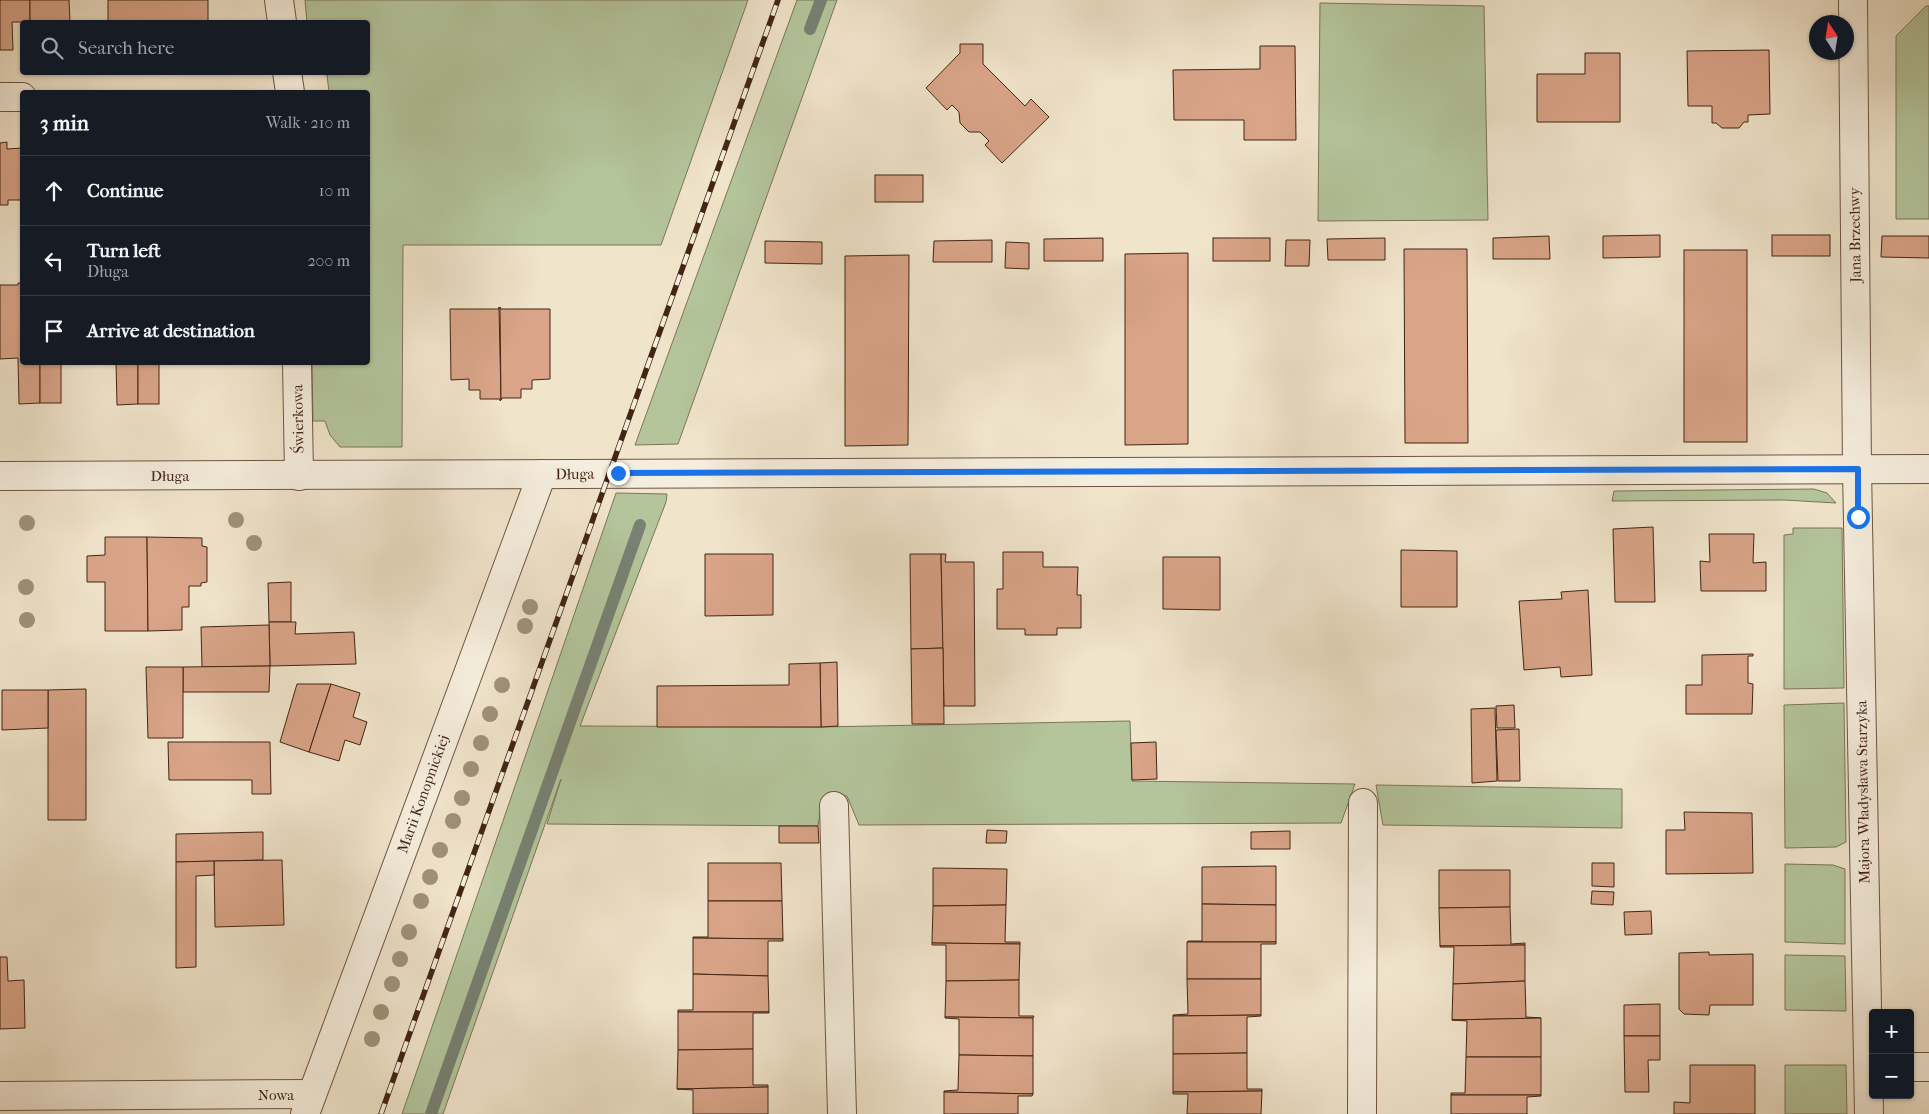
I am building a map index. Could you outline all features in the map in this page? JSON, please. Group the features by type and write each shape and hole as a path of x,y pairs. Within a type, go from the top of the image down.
{"street":[{"path":"279,0 282,20"},
{"name":"Jana Brzechwy","path":"1853,0 1858,469"},
{"path":"287,75 290,90"},
{"path":"0,97 20,97"},
{"name":"Świerkowa","path":"297,365 299,476"},
{"name":"Majora Władysława Starzyka","path":"1858,469 1870,1054"},
{"name":"Długa","path":"0,476 1929,469"},
{"name":"Marii Konopnickiej","path":"308,1104 542,474"},
{"path":"1362,1114 1364,803"},
{"path":"834,806 842,1114"},
{"path":"1914,1067 1929,1067"},
{"name":"Nowa","path":"0,1096 308,1104"},
{"name":"Majora Władysława Starzyka","path":"1869,1099 1869,1114"}],"green space":[{"path":"305,0 748,0 661,245 403,245 402,447 340,447 330,435 325,421 313,421 312,365 370,365 370,90 329,90 327,75 370,75 370,20 307,20"},
{"path":"797,0 837,0 678,444 635,445"},
{"path":"1320,3 1484,6 1488,220 1318,221"},
{"path":"1926,6 1929,6 1929,219 1896,219 1896,36"},
{"path":"1814,489 1827,493 1836,503 1784,500 1612,501 1614,491"},
{"path":"616,493 667,494 666,502 580,726 821,727 1130,721 1132,781 1355,784 1341,823 859,825 847,796 823,797 818,826 547,824 561,779 443,1114 402,1114"},
{"path":"1793,528 1842,528 1844,688 1784,689 1784,535 1793,534"},
{"path":"1844,703 1846,842 1836,847 1785,848 1784,705"},
{"path":"1376,785 1622,789 1622,828 1383,825"},
{"path":"1785,864 1833,865 1845,869 1845,944 1785,942"},
{"path":"1785,955 1845,956 1846,1011 1785,1010"},
{"path":"1785,1065 1846,1065 1847,1114 1785,1114"}],"building":[{"path":"0,0 30,0 30,20 12,22 13,50 0,50"},
{"path":"30,0 69,0 70,20 30,20"},
{"path":"108,0 208,0 208,20 108,20"},
{"path":"960,44 983,44 983,64 1025,106 1031,99 1049,117 1002,163 985,145 989,141 980,132 969,132 960,123 959,112 952,105 947,110 926,88 960,53"},
{"path":"1260,46 1295,46 1296,140 1244,140 1244,120 1174,120 1173,70 1260,69"},
{"path":"1769,50 1770,114 1748,115 1748,122 1744,122 1739,128 1722,128 1716,123 1712,123 1712,106 1688,106 1687,51"},
{"path":"1585,53 1620,53 1620,122 1537,122 1537,74 1585,74"},
{"path":"7,142 7,149 20,148 20,200 8,200 8,205 0,205 0,143"},
{"path":"875,175 923,175 923,202 875,202"},
{"path":"1660,235 1660,257 1603,258 1603,236"},
{"path":"1772,235 1830,235 1830,256 1772,256"},
{"path":"1549,236 1550,259 1493,259 1493,238"},
{"path":"1882,236 1929,236 1929,258 1881,257"},
{"path":"1103,238 1103,261 1044,261 1044,239"},
{"path":"1213,238 1270,238 1270,261 1213,261"},
{"path":"1385,238 1385,260 1328,260 1327,239"},
{"path":"992,240 992,262 933,262 934,241"},
{"path":"1286,240 1310,240 1309,266 1285,266"},
{"path":"765,241 822,242 822,264 765,263"},
{"path":"1006,242 1029,243 1029,269 1005,268"},
{"path":"1404,249 1467,249 1468,443 1405,443"},
{"path":"1684,250 1747,250 1747,442 1684,442"},
{"path":"1188,253 1188,444 1125,445 1125,254"},
{"path":"909,255 908,445 845,446 845,256"},
{"path":"20,283 20,365 40,365 40,403 19,404 18,358 0,359 0,285 18,285"},
{"path":"499,307 501,400 500,401 500,399 480,399 480,390 469,390 469,379 451,380 450,309 499,309"},
{"path":"500,307 501,309 550,309 550,379 532,380 532,389 521,389 521,398 502,398 501,400"},
{"path":"40,365 61,365 61,403 40,403"},
{"path":"116,365 138,365 138,404 117,405"},
{"path":"138,365 159,365 159,404 138,404"},
{"path":"1653,527 1655,602 1615,602 1613,529"},
{"path":"1709,534 1754,534 1753,563 1766,562 1766,591 1701,591 1700,561 1710,562"},
{"path":"105,537 147,537 148,631 105,631 105,582 87,582 87,556 105,555"},
{"path":"147,537 202,538 202,546 207,547 207,582 201,583 201,586 189,586 189,607 182,607 182,630 148,631"},
{"path":"1401,550 1457,551 1457,607 1401,607"},
{"path":"1003,552 1043,552 1043,567 1078,567 1077,595 1081,595 1081,628 1057,628 1057,635 1025,635 1025,629 997,629 997,589 1003,589"},
{"path":"705,554 773,554 773,615 705,616"},
{"path":"910,554 941,554 943,648 911,649"},
{"path":"941,554 946,554 945,562 974,562 975,706 944,706"},
{"path":"1163,557 1220,557 1220,610 1163,609"},
{"path":"291,582 291,622 269,622 268,583"},
{"path":"1588,590 1592,675 1561,677 1560,667 1524,670 1519,601 1562,599 1561,592"},
{"path":"269,622 296,622 295,634 354,632 356,664 270,666"},
{"path":"269,625 270,666 202,667 201,627"},
{"path":"943,648 944,724 912,724 911,649"},
{"path":"1753,654 1753,656 1748,656 1748,683 1753,684 1752,714 1686,714 1686,685 1702,685 1702,655"},
{"path":"837,662 838,726 821,727 820,663"},
{"path":"820,663 821,727 657,727 657,686 789,685 789,664"},
{"path":"270,666 269,692 183,692 183,667"},
{"path":"146,667 183,667 183,738 148,738"},
{"path":"297,684 331,684 309,752 280,742"},
{"path":"331,684 360,693 353,717 367,722 360,745 345,740 339,761 309,752"},
{"path":"86,689 86,820 48,820 48,690"},
{"path":"2,690 48,690 48,728 2,730"},
{"path":"1514,705 1515,728 1497,728 1496,706"},
{"path":"1495,708 1497,781 1472,783 1471,709"},
{"path":"1519,729 1520,781 1498,781 1496,730"},
{"path":"168,742 270,742 271,794 252,794 252,780 169,780"},
{"path":"1156,742 1157,779 1132,780 1131,743"},
{"path":"1684,812 1752,813 1753,873 1666,874 1666,830 1685,830"},
{"path":"779,826 818,826 819,843 779,843"},
{"path":"987,830 1007,831 1006,843 986,843"},
{"path":"1290,831 1290,849 1251,849 1251,832"},
{"path":"263,832 263,860 176,862 176,834"},
{"path":"282,860 284,925 215,927 214,861"},
{"path":"214,861 214,875 196,876 196,967 176,968 176,862"},
{"path":"708,863 781,863 782,901 708,901"},
{"path":"1592,863 1614,863 1614,887 1592,886"},
{"path":"1276,866 1276,905 1202,904 1202,867"},
{"path":"933,868 1007,869 1006,905 933,906"},
{"path":"1439,870 1510,870 1510,907 1439,908"},
{"path":"1592,891 1614,892 1613,905 1591,904"},
{"path":"708,901 782,901 783,939 693,938 708,937"},
{"path":"1202,904 1276,905 1276,942 1187,942 1202,941"},
{"path":"1006,905 1005,942 1020,942 1020,944 932,943 933,906"},
{"path":"1510,907 1511,944 1525,943 1525,945 1440,946 1439,908"},
{"path":"1651,911 1652,934 1625,935 1624,912"},
{"path":"693,938 783,939 783,941 768,941 768,976 693,974"},
{"path":"1187,942 1276,942 1276,944 1261,944 1261,979 1187,979"},
{"path":"932,943 1020,944 1019,980 946,981 946,945 932,945"},
{"path":"1525,945 1525,981 1453,984 1454,947 1440,947 1440,946"},
{"path":"1709,952 1709,955 1753,954 1753,1005 1710,1005 1709,1015 1684,1014 1679,1009 1679,953"},
{"path":"0,957 7,957 8,981 24,980 25,1028 0,1029"},
{"path":"693,974 768,976 769,1012 678,1012 678,1010 693,1010"},
{"path":"1187,979 1261,979 1261,1015 1173,1016 1188,1014"},
{"path":"1019,980 1019,1016 1034,1016 1033,1018 945,1017 946,981"},
{"path":"1525,981 1526,1017 1541,1018 1452,1020 1453,984"},
{"path":"1660,1004 1660,1036 1624,1036 1624,1005"},
{"path":"678,1012 769,1013 753,1013 753,1049 678,1050"},
{"path":"1261,1015 1247,1017 1247,1053 1173,1054 1173,1016"},
{"path":"945,1017 1033,1018 1033,1056 959,1055 959,1019"},
{"path":"1541,1018 1541,1057 1466,1057 1467,1021 1452,1020"},
{"path":"1624,1036 1660,1036 1660,1060 1648,1060 1649,1092 1625,1092"},
{"path":"753,1049 753,1085 768,1085 768,1087 677,1089 678,1050"},
{"path":"1247,1053 1247,1089 1262,1089 1262,1091 1173,1092 1173,1054"},
{"path":"959,1055 1033,1056 1033,1094 944,1092 958,1090"},
{"path":"1466,1057 1541,1057 1541,1095 1451,1095 1451,1093 1465,1093"},
{"path":"1690,1065 1755,1065 1755,1114 1674,1114 1674,1102 1690,1103"},
{"path":"768,1087 768,1114 693,1114 693,1090 677,1089"},
{"path":"1262,1091 1261,1114 1187,1114 1188,1094 1173,1094 1173,1092"},
{"path":"944,1092 1033,1094 1032,1096 1018,1096 1018,1114 944,1114"},
{"path":"1451,1095 1541,1096 1527,1097 1527,1114 1451,1114"}],"waterway":[{"path":"810,29 821,0"},
{"path":"431,1114 640,525"}],"railway":[{"path":"381,1114 778,0"}],"route":[{"path":"618,473 1858,469 1858,517"}]}
